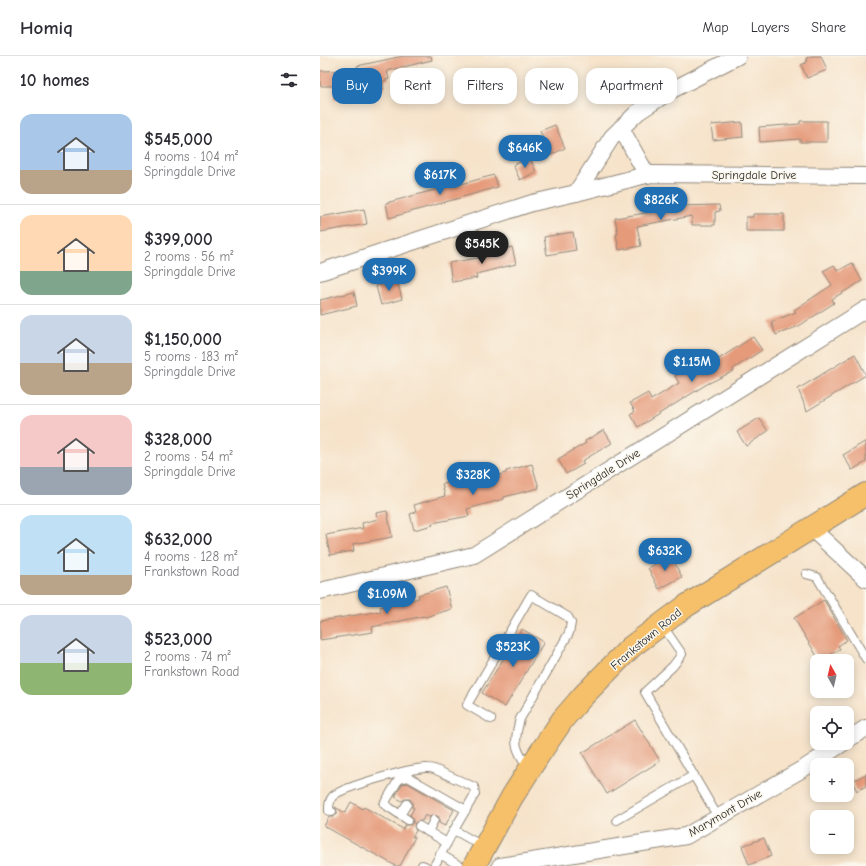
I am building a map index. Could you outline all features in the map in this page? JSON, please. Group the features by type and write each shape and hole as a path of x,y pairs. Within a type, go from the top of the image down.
{"main road":[{"name":"Frankstown Road","path":"474,866 512,797 563,720 583,696 631,648 686,606 866,494"}],"street":[{"path":"576,193 612,137 638,112 670,91 738,56"},
{"path":"622,128 647,175"},
{"name":"Springdale Drive","path":"320,272 532,203 647,175 866,176"},
{"name":"Springdale Drive","path":"320,591 474,554 866,309"},
{"path":"811,528 865,577"},
{"path":"854,736 866,728"},
{"name":"Marymont Drive","path":"500,866 686,836 806,767 832,750"}],"lane":[{"path":"806,574 817,577 866,659"},
{"path":"491,719 467,705 532,595 568,617 571,623 569,633 520,719 516,735 517,748 519,755 529,770"},
{"path":"661,624 682,654 672,666 645,692 718,817"},
{"path":"332,812 329,811 329,804 333,796 346,789 371,781 427,768 434,769 474,787 475,794 434,866"},
{"path":"617,820 694,775"},
{"path":"407,804 404,817 384,804 399,779 408,777 417,785 466,810"},
{"path":"428,832 434,820"},
{"path":"419,826 447,843"},
{"path":"454,830 485,847"},
{"path":"440,854 460,866"}],"building":[{"path":"403,56 431,56 432,60 399,68 390,68 390,70 387,71 389,79 383,81 384,89 382,90 382,68 358,68 357,66"},
{"path":"821,56 827,70 807,78 801,65 807,62 806,58"},
{"path":"320,71 332,71 332,86 320,86"},
{"path":"800,121 827,121 827,142 800,142 800,139 760,142 759,127 800,124"},
{"path":"742,122 743,137 713,140 711,125"},
{"path":"555,125 565,148 551,155 540,131"},
{"path":"530,158 536,172 520,180 513,165"},
{"path":"494,175 498,187 389,218 386,203 457,183 458,185"},
{"path":"675,203 676,206 719,205 720,211 715,212 715,225 692,225 692,216 637,226 641,246 619,250 615,218 652,212 651,207"},
{"path":"364,209 367,224 320,232 320,217"},
{"path":"753,214 784,214 784,231 746,231 746,217 753,217"},
{"path":"573,232 576,250 547,255 544,237"},
{"path":"512,247 516,264 476,274 477,278 452,282 449,263 489,256 488,253"},
{"path":"852,263 862,281 832,299 834,303 799,326 776,335 771,322 796,312 794,310 832,285 823,271 834,265 838,271"},
{"path":"397,280 402,299 381,305 376,286"},
{"path":"354,292 357,306 320,315 320,300"},
{"path":"753,337 762,350 733,369 734,371 707,384 638,427 630,414 635,411 630,403 648,393 651,400 679,383 675,376 686,370 688,375 714,362"},
{"path":"855,354 866,375 807,411 798,389"},
{"path":"759,418 768,431 746,446 737,432"},
{"path":"604,430 612,443 582,461 584,464 566,474 558,459 586,443 585,441"},
{"path":"866,441 866,462 852,470 843,455"},
{"path":"532,464 539,488 467,509 469,516 432,523 433,525 414,530 410,514 416,512 414,505 445,496 442,484 462,480 463,485"},
{"path":"387,511 392,537 353,544 354,551 330,555 326,535 363,528 362,523 378,519 376,513"},
{"path":"671,556 682,577 659,589 648,568"},
{"path":"446,587 452,609 425,617 372,627 373,632 320,640 320,621 381,611 380,607 419,598 418,595"},
{"path":"824,600 847,640 838,646 840,649 832,654 816,654 794,618"},
{"path":"522,629 544,642 505,707 482,693"},
{"path":"635,720 660,761 607,794 582,753"},
{"path":"866,774 866,786 857,791 854,785 854,780"},
{"path":"407,783 454,810 445,826 439,823 439,817 434,815 429,817 425,815 422,821 415,823 414,826 416,831 412,837 415,837 400,866 396,866 324,826 329,817 333,817 337,814 335,807 345,813 351,802 363,809 364,807 403,829 405,825 410,825 413,823 413,818 410,815 414,808 412,807 412,802 410,799 405,799 402,801 395,797 402,784"},
{"path":"764,838 771,856 749,865 742,846"}]}
